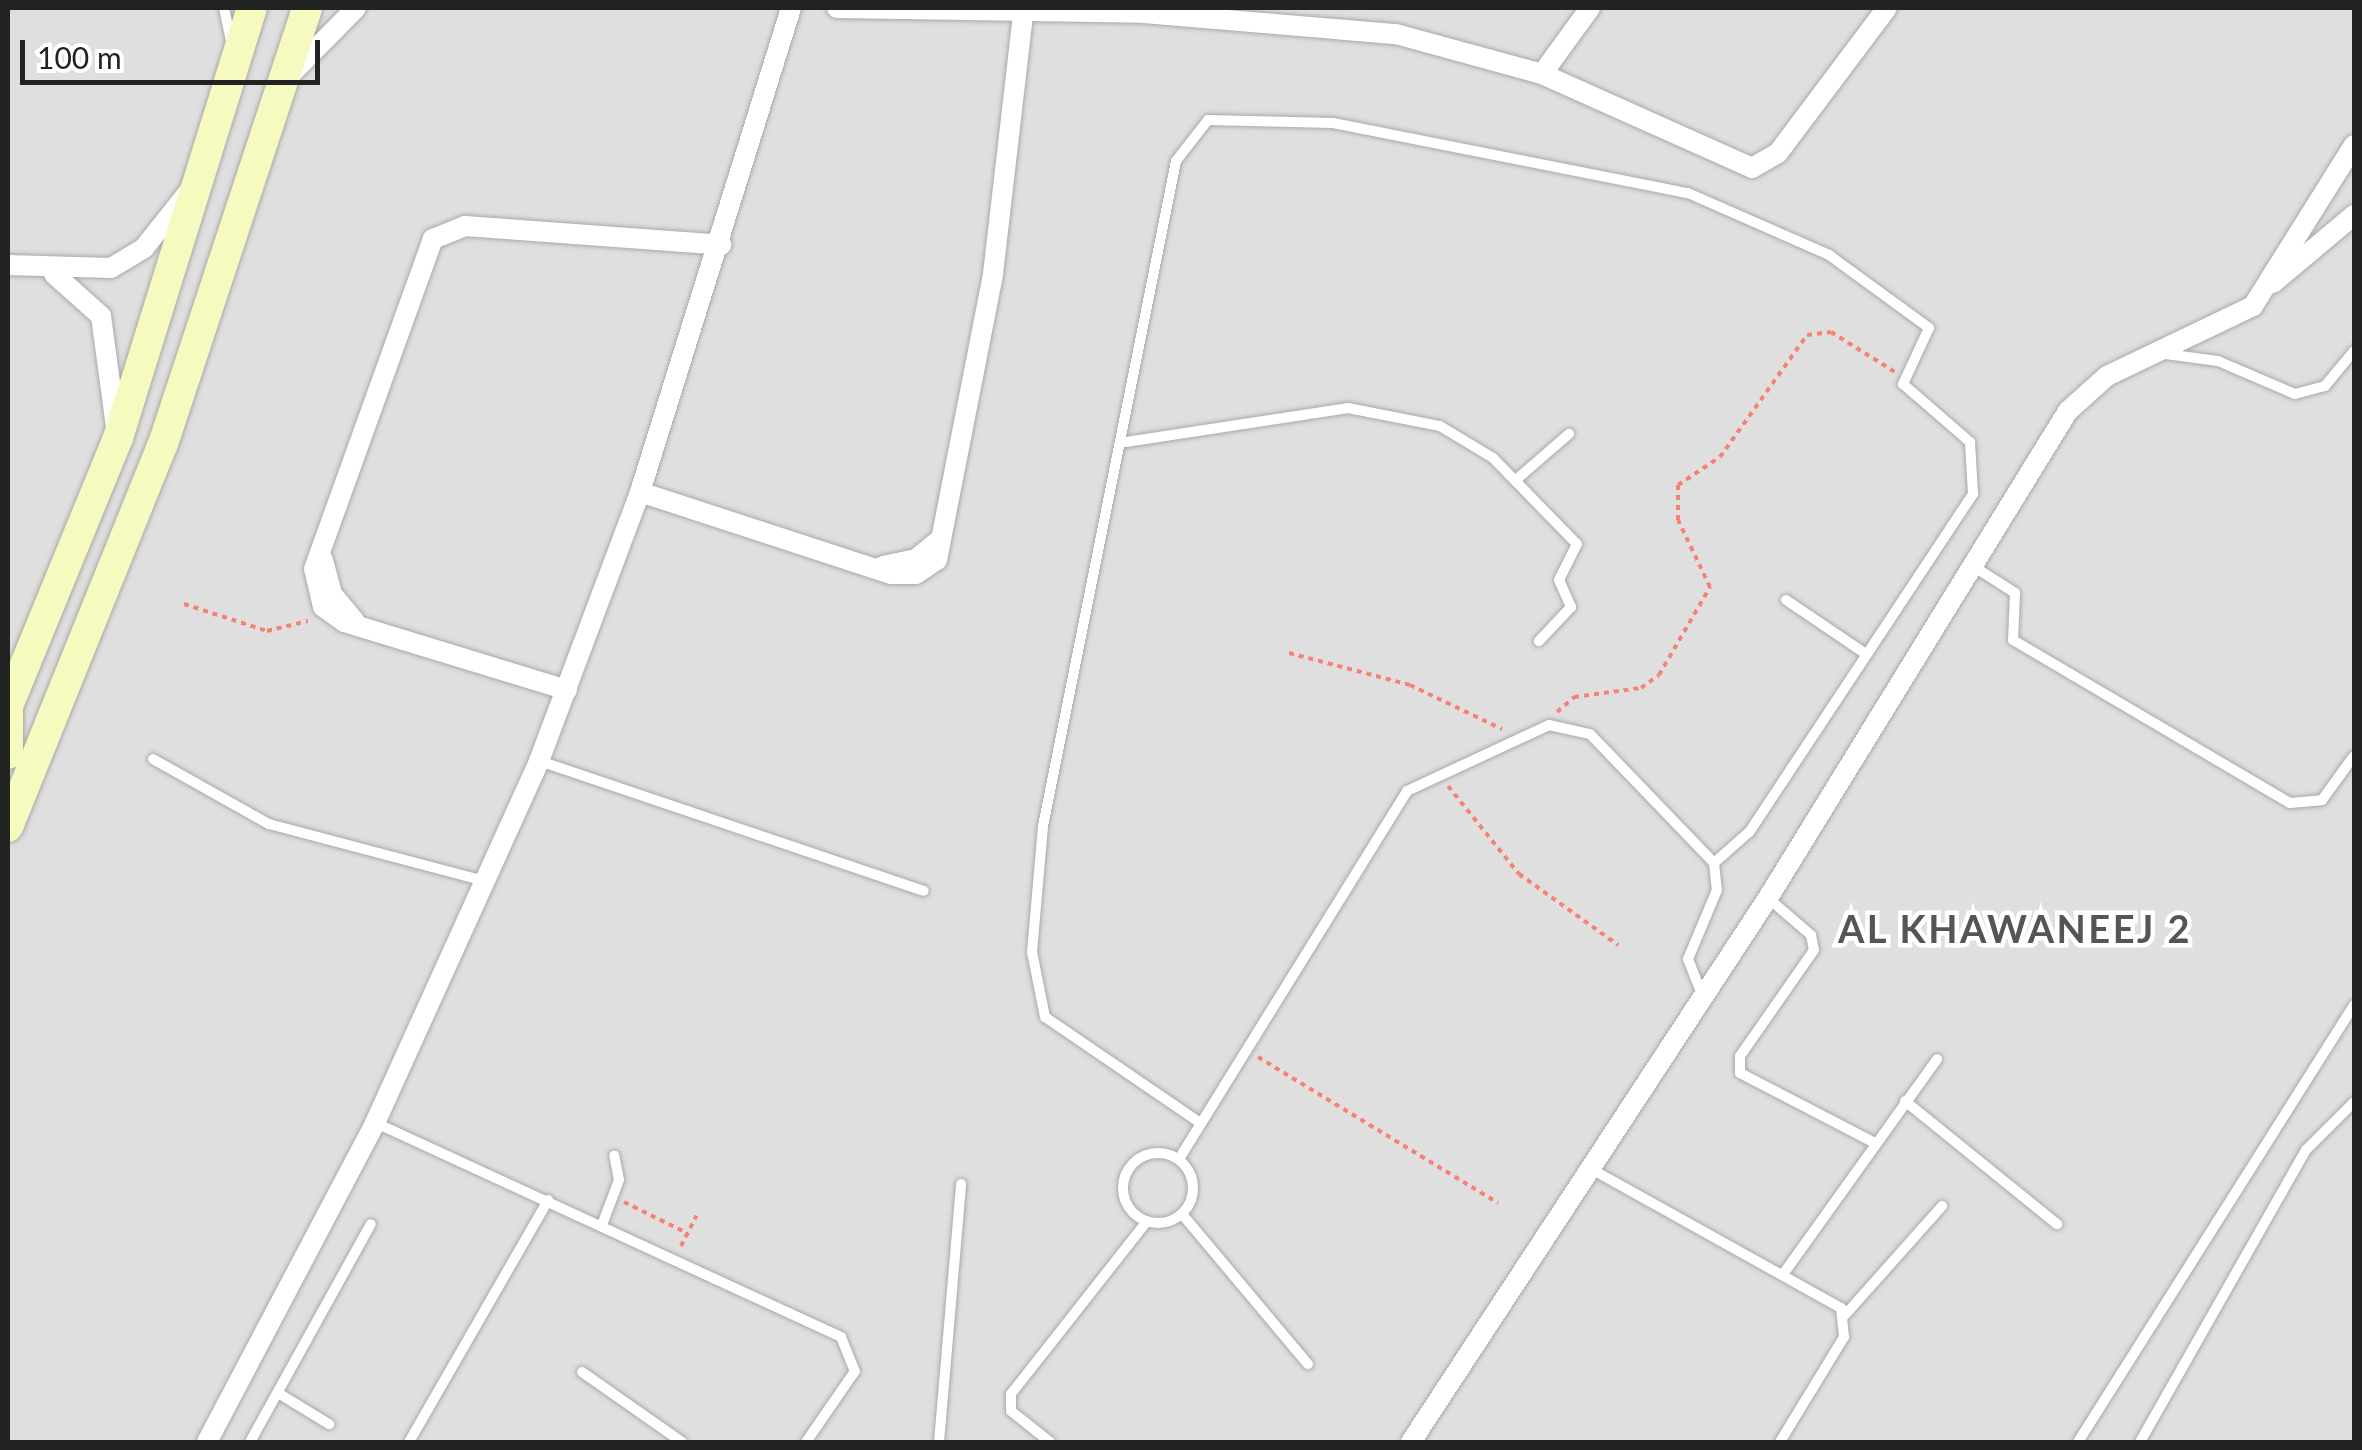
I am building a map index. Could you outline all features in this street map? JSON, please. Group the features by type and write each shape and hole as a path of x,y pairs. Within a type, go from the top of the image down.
{"street":[{"path":"8,754 8,706 118,438 252,8"},
{"path":"8,827 163,444 307,8"},
{"path":"286,80 356,8"},
{"path":"207,1442 375,1122 487,882 567,690 640,492 721,245 792,8"},
{"path":"837,8 1023,16 1144,10 1208,12 1396,34 1542,74 1752,168 1778,153 1887,8"},
{"path":"1542,74 1590,8"},
{"path":"640,492 903,576 927,569 948,530 993,274 1023,16"},
{"path":"2271,284 2354,145"},
{"path":"8,265 47,271 98,271 134,256 202,177"},
{"path":"1411,1442 1704,999 2080,398 2155,353 2240,315 2354,215"},
{"path":"567,690 365,627 322,606 313,582 322,548 426,248 442,232 721,245"},
{"path":"47,271 79,288 101,316 118,438"},
{"path":"322,548 332,594 365,627"}],"lane":[{"path":"224,8 238,56"},
{"path":"1200,1122 1054,1025 1032,984 1043,826 1126,442 1179,150 1218,117 1333,124 1728,206 1830,255 1925,323 1930,340 1904,377 1912,396 1970,442 1978,474 1750,832 1714,863"},
{"path":"2155,353 2218,360 2295,394 2324,386 2354,352"},
{"path":"1126,442 1318,410 1380,410 1440,426 1517,479 1578,550 1559,580 1571,607 1539,642"},
{"path":"1517,479 1569,434"},
{"path":"1973,566 2016,593 2014,640 2290,803 2322,800 2354,756"},
{"path":"1786,600 1866,654"},
{"path":"1179,1158 1400,802 1441,772 1523,741 1549,725 1590,734 1714,863 1717,890 1688,959 1704,999"},
{"path":"153,759 269,824 487,882"},
{"path":"538,761 924,892"},
{"path":"1768,898 1811,935 1814,950 1740,1056 1740,1073 1874,1143"},
{"path":"2078,1442 2354,1005"},
{"path":"1784,1274 1936,1059"},
{"path":"1905,1101 2057,1224"},
{"path":"2140,1442 2306,1150 2354,1102"},
{"path":"375,1122 848,1343 852,1380 806,1442"},
{"path":"602,1225 615,1197 614,1155"},
{"path":"1147,1221 1125,1201 1128,1169 1146,1155 1179,1158"},
{"path":"1179,1158 1194,1182 1182,1214"},
{"path":"1593,1170 1784,1274 1845,1315"},
{"path":"938,1442 961,1184"},
{"path":"409,1442 548,1200"},
{"path":"1780,1442 1844,1337 1845,1315 1942,1206"},
{"path":"1050,1442 1012,1411 1011,1394 1147,1221 1182,1214"},
{"path":"1182,1214 1308,1364"},
{"path":"250,1442 371,1224"},
{"path":"582,1372 682,1442"},
{"path":"278,1394 329,1424"}],"path":[{"path":"1549,725 1574,697 1641,688 1659,675 1710,586 1678,520 1678,484 1720,458 1808,334 1831,332 1904,377"},
{"path":"184,604 280,632 322,606"},
{"path":"1289,653 1410,685 1523,741"},
{"path":"1441,772 1500,856 1618,945"},
{"path":"1245,1049 1498,1203"},
{"path":"615,1197 687,1233"},
{"path":"674,1259 696,1216"}],"shaded area":[{"path":"8,8 2354,8 2354,1442 8,1442"}],"district":[{"name":"AL KHAWANEEJ 2","path":"2015,929"}]}
